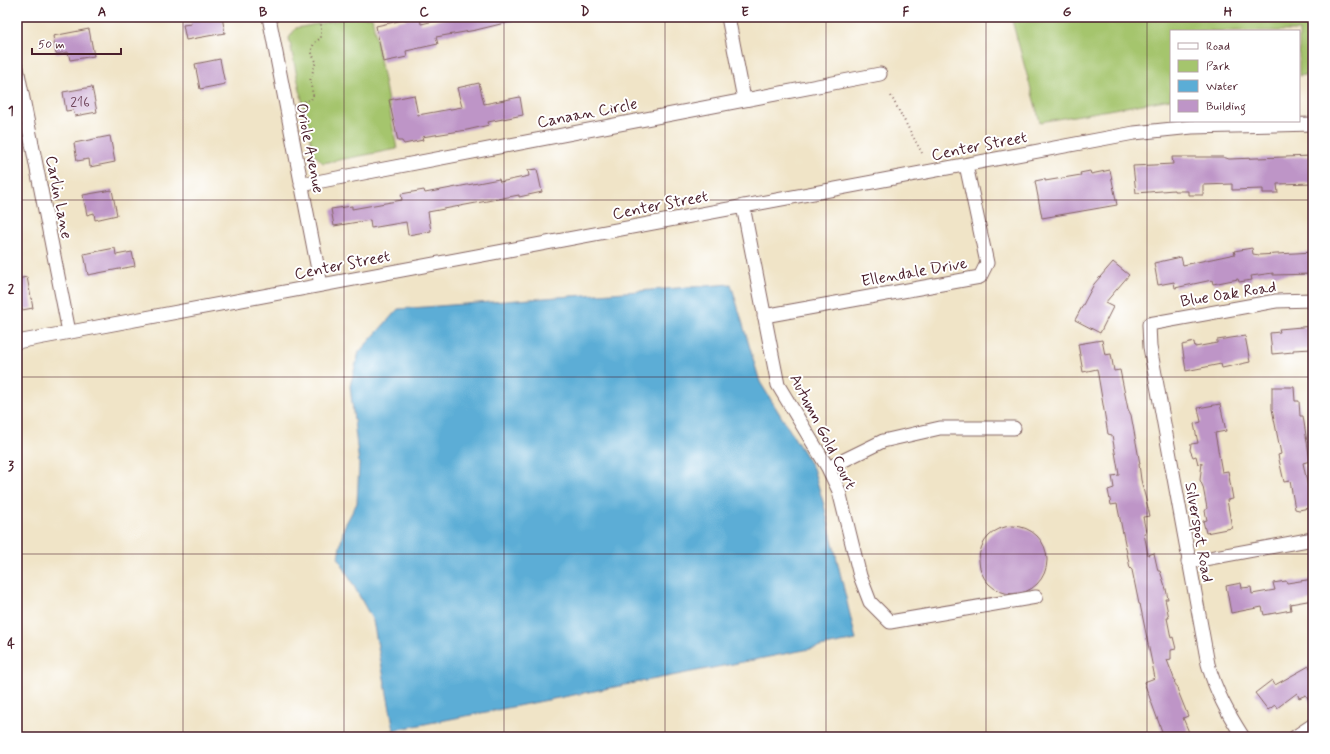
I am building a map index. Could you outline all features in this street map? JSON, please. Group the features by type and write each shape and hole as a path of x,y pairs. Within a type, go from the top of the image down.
{"street":[{"name":"Oriole Avenue","path":"270,17 321,285"},
{"path":"728,17 744,99"},
{"name":"Carlin Lane","path":"17,68 69,332"},
{"name":"Canaan Circle","path":"301,185 880,74"},
{"name":"Center Street","path":"17,342 1134,133 1162,129 1313,124"},
{"name":"Ellendale Drive","path":"764,316 980,277 987,263 966,165"},
{"name":"Autumn Gold Court","path":"743,206 778,385 828,468 840,491 860,576 870,602 890,622 1036,597"},
{"name":"Blue Oak Road","path":"1150,324 1209,312 1276,301 1313,300"},
{"name":"Silverspot Road","path":"1150,324 1150,347 1188,562 1208,664 1212,678 1225,708 1244,737"},
{"path":"828,468 884,441 940,428 1014,428"},
{"path":"1188,562 1313,539"},
{"path":"1295,737 1313,725"}],"path":[{"path":"300,102 311,100 313,95 310,82 316,61 313,57 311,48 315,41 321,38 322,21"},
{"path":"891,96 922,154"}],"green space":[{"path":"354,17 372,17 397,149 323,163 313,153 289,38 296,28"},
{"path":"1011,17 1313,17 1313,74 1300,76 1300,30 1170,30 1170,99 1040,122"},
{"path":"394,730 395,737 358,737"}],"water":[{"path":"731,284 760,382 813,468 824,505 856,640 394,730 373,621 338,557 344,527 357,503 359,464 350,386 359,352 398,309"}],"building":[{"path":"190,17 222,17 225,33 186,40 183,25 191,24"},
{"path":"420,17 421,24 452,17 512,17 513,21 476,30 436,37 438,44 406,51 407,57 383,62 376,26"},
{"path":"89,29 94,56 70,60 68,52 56,54 53,36"},
{"path":"220,59 225,84 200,89 195,64"},
{"path":"479,83 484,104 520,97 523,115 488,122 489,125 467,130 422,137 423,140 404,144 402,141 398,141 389,100 414,95 418,115 462,107 457,88"},
{"path":"92,87 97,112 75,116 73,110 66,111 63,92"},
{"path":"110,136 115,162 90,167 89,159 77,161 74,143"},
{"path":"1312,156 1313,183 1277,184 1278,193 1263,193 1263,189 1232,190 1232,184 1203,185 1203,195 1188,195 1188,191 1174,190 1136,193 1133,166 1173,164 1172,157 1223,157 1229,159"},
{"path":"537,169 542,192 428,212 431,231 408,235 406,222 371,228 370,220 334,226 331,209 352,206 352,209 402,200 401,194 424,190 425,193 499,179 500,182 529,176 528,170"},
{"path":"1110,170 1117,205 1042,218 1035,181 1045,179 1045,181 1081,175 1080,173 1090,171 1091,174"},
{"path":"112,190 117,215 95,220 94,213 87,215 83,195"},
{"path":"115,248 116,255 132,252 135,266 88,275 84,254"},
{"path":"1252,248 1253,254 1259,255 1313,252 1313,274 1273,275 1273,273 1251,276 1252,280 1239,282 1238,279 1213,284 1212,280 1175,288 1174,282 1158,285 1154,263 1181,257 1183,265 1235,254 1234,251"},
{"path":"1113,262 1129,275 1105,303 1113,307 1100,333 1075,320 1094,284"},
{"path":"27,277 33,308 17,311 17,279"},
{"path":"1313,326 1313,349 1293,350 1293,352 1272,354 1270,333 1280,332 1279,329"},
{"path":"1245,336 1250,362 1222,368 1221,364 1186,371 1182,345 1194,342 1195,347 1217,343 1217,340"},
{"path":"1102,340 1105,355 1111,354 1114,371 1120,370 1128,409 1131,415 1140,464 1141,480 1150,516 1143,517 1148,555 1154,553 1158,571 1160,571 1166,589 1168,599 1165,599 1169,618 1167,618 1171,638 1173,637 1176,649 1171,650 1171,659 1167,660 1188,716 1183,718 1191,737 1164,737 1144,682 1155,678 1117,504 1111,505 1108,490 1114,488 1112,476 1119,475 1112,435 1108,434 1097,369 1083,372 1078,344"},
{"path":"1272,387 1294,387 1295,401 1299,401 1300,416 1303,416 1310,461 1303,463 1308,487 1313,486 1313,507 1299,510 1295,509 1290,481 1284,482 1278,455 1281,454 1272,409"},
{"path":"1220,404 1226,431 1215,433 1222,472 1228,471 1233,499 1227,500 1232,528 1206,533 1203,521 1207,520 1205,511 1207,508 1203,487 1200,480 1202,463 1198,464 1196,456 1193,457 1190,450 1191,444 1198,443 1194,424 1201,422 1198,408"},
{"path":"1013,526 1026,529 1037,536 1044,547 1047,560 1044,573 1037,584 1026,591 1013,594 1000,591 989,584 982,573 979,560 982,547 989,536 1000,529"},
{"path":"1313,579 1313,600 1290,604 1291,610 1264,615 1262,607 1231,613 1226,586 1241,583 1242,588 1251,587 1252,594 1275,590 1273,583 1286,581 1287,583"},
{"path":"1309,666 1313,674 1313,707 1306,695 1299,698 1297,693 1277,708 1275,705 1268,710 1255,693 1272,680 1275,685"}]}
